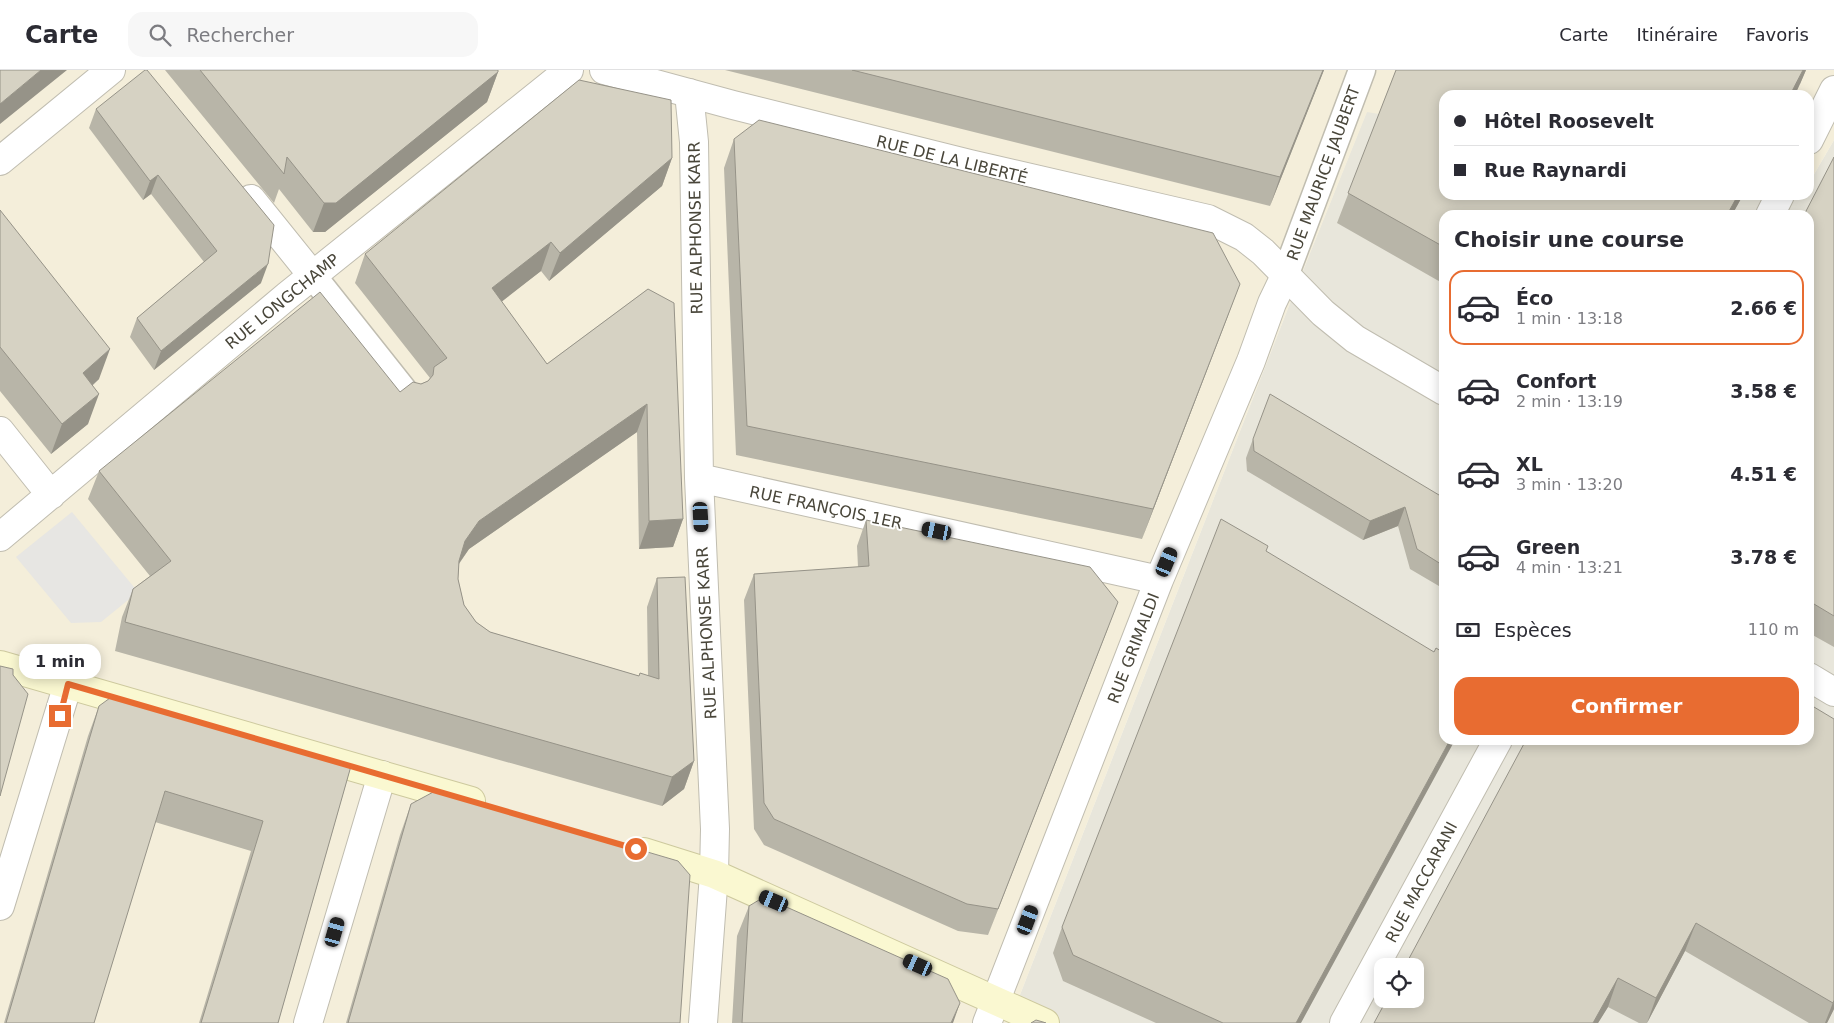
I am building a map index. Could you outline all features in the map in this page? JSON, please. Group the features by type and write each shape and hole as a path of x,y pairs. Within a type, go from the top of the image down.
{"main road":[{"path":"0,665 494,808"},
{"path":"625,846 714,874 991,1012 1045,1023"}],"street":[{"path":"0,161 111,70"},
{"name":"RUE LONGCHAMP","path":"0,537 313,276 569,70"},
{"name":"RUE DE LA LIBERTÉ","path":"604,70 970,164 1208,219 1244,237 1264,252 1285,276 1323,313 1355,339 1439,388"},
{"name":"RUE MAURICE JAUBERT","path":"1285,276 1362,70"},
{"path":"1814,130 1834,90"},
{"name":"RUE ALPHONSE KARR","path":"689,93 694,142 699,478 715,821 714,874 703,1023"},
{"path":"233,178 408,397"},
{"name":"RUE GRIMALDI","path":"991,1012 1159,580 1251,361 1272,303 1285,276"},
{"path":"0,431 51,494"},
{"name":"RUE FRANÇOIS 1ER","path":"699,478 1159,580"},
{"path":"1814,680 1834,692"},
{"path":"0,906 68,684"},
{"name":"RUE MACCARANI","path":"1344,1023 1495,745"},
{"path":"308,1023 382,775"}],"shaded area":[{"path":"0,70 1834,70 1834,140 1814,174 1814,90 1439,90 1439,124 1367,112 1294,293 1009,1023 0,1023"},
{"path":"1367,111 1439,124 1439,200 1814,200 1814,174 1834,140 1834,1023 1009,1023"},
{"path":"72,512 138,592 101,622 71,623 16,557"}],"building":[{"path":"0,70 41,70 0,104"},
{"path":"147,70 274,225 268,264 161,351 137,318 217,251 158,175 150,181 96,109"},
{"path":"200,70 498,70 498,72 336,203 324,203 287,157 284,174"},
{"path":"852,70 1323,70 1280,177"},
{"path":"1396,70 1803,70 1793,90 1439,90 1439,200 1735,200 1730,210 1439,210 1439,244 1348,193"},
{"path":"579,80 671,100 672,158 560,253 551,242 492,288 547,364 648,289 674,303 683,519 649,521 647,404 479,521 465,541 459,561 458,579 464,605 476,622 490,632 639,676 640,673 659,679 657,578 685,577 694,761 672,777 125,622 133,589 171,561 99,471 320,292 400,392 413,382 421,384 428,381 433,375 434,367 447,358 365,254"},
{"path":"759,120 1213,233 1240,284 1153,509 747,426 734,139"},
{"path":"1834,157 1834,616 1814,604 1814,210 1807,210 1812,200 1814,200 1814,196"},
{"path":"0,210 110,349 83,373 99,394 62,424 0,347"},
{"path":"1270,394 1439,495 1439,563 1417,549 1405,507 1370,521 1254,451 1253,439"},
{"path":"1221,519 1268,546 1266,551 1434,652 1436,648 1439,650 1439,745 1447,745 1296,1023 1223,1023 1073,955 1062,927"},
{"path":"866,520 1090,567 1118,602 998,909 967,904 774,819 764,803 754,574 869,566"},
{"path":"0,666 13,669 13,675 28,694 0,796"},
{"path":"110,698 351,766 278,1023 201,1023 263,821 165,791 94,1023 6,1023 99,706"},
{"path":"1814,707 1834,719 1833,1003 1696,923 1656,998 1618,978 1593,1023 1374,1023 1382,1008 1424,1008 1424,958 1409,958 1523,745 1814,745"},
{"path":"437,790 678,861 690,875 680,1023 348,1023 411,804"},
{"path":"764,897 948,979 960,1003 951,1023 742,1023 749,906"},
{"path":"1036,1020 1043,1022 1046,1023 1031,1023"}],"route":[{"path":"60,716 68,684 636,849"}]}
